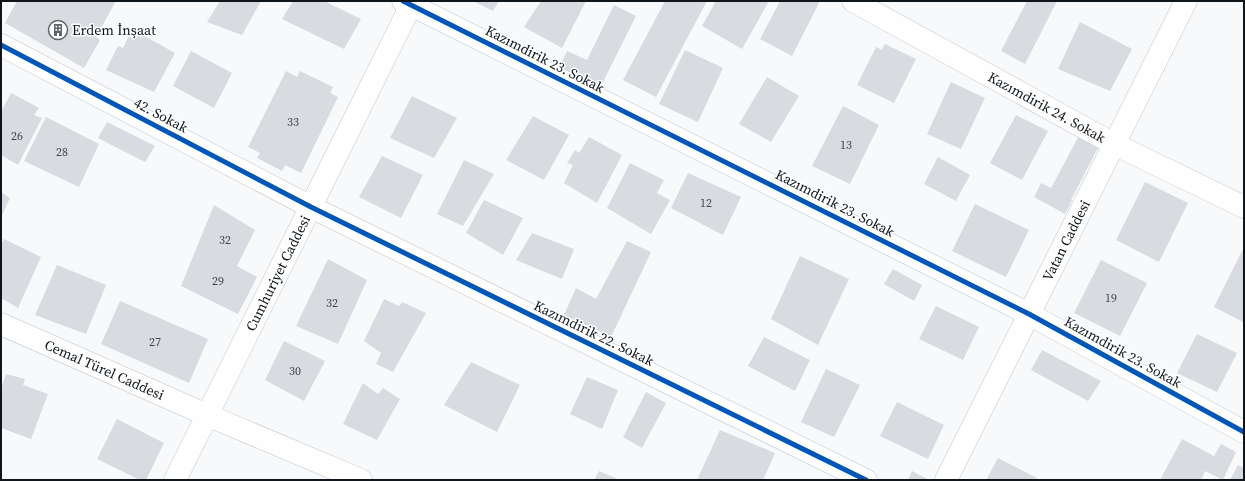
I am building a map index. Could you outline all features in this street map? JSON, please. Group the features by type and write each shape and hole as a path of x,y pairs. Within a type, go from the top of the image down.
{"street":[{"name":"Kazımdirik 24. Sokak","path":"853,1 1114,144 1244,207"},
{"name":"Vatan Caddesi","path":"946,480 1186,1"},
{"name":"Cumhuriyet Caddesi","path":"175,480 310,207 409,2"},
{"name":"Kazımdirik 23. Sokak","path":"409,2 1029,314 1244,432"},
{"name":"42. Sokak","path":"1,45 310,207"},
{"name":"Kazımdirik 22. Sokak","path":"310,207 866,480"},
{"name":"Cemal Türel Caddesi","path":"1,324 361,480"}],"building":[{"name":"Erdem İnşaat","path":"17,1 116,1 96,37 100,40 84,68 5,23"},
{"path":"220,1 261,1 242,35 207,22"},
{"path":"293,1 324,1 361,19 344,49 282,19"},
{"path":"473,1 499,1 493,11"},
{"path":"541,1 586,1 562,48 524,27"},
{"path":"665,1 707,1 656,97 623,80"},
{"path":"716,1 769,1 742,49 702,26"},
{"path":"780,1 820,1 792,56 760,39"},
{"path":"1027,1 1057,1 1025,64 1001,51"},
{"path":"614,5 636,16 600,88 559,68 567,51 587,60"},
{"path":"1080,22 1132,49 1110,91 1058,69"},
{"path":"132,29 175,53 154,92 106,70 118,46 123,48"},
{"path":"885,44 916,59 894,103 857,85 876,47 882,50"},
{"path":"685,50 723,68 698,122 659,104"},
{"path":"191,51 232,73 214,108 173,86"},
{"path":"286,71 297,77 300,71 333,87 330,93 338,97 301,173 285,165 282,171 257,158 260,153 248,147"},
{"path":"767,77 799,96 771,142 739,124"},
{"path":"951,82 985,98 961,149 927,134"},
{"path":"11,93 39,108 34,115 42,118 18,165 1,155 1,112"},
{"path":"412,96 457,118 434,158 390,138"},
{"path":"843,106 879,125 850,184 812,166"},
{"path":"1016,115 1048,131 1022,180 990,163"},
{"path":"533,116 569,135 544,180 506,160"},
{"path":"46,117 99,144 79,187 24,161"},
{"path":"107,122 155,146 145,162 98,138"},
{"path":"1081,132 1101,142 1065,214 1034,197 1041,183 1051,188"},
{"path":"589,137 622,155 597,203 564,183 573,165 567,163 575,150 579,153"},
{"path":"382,156 423,175 401,218 359,197"},
{"path":"938,157 970,175 956,201 924,184"},
{"path":"464,160 494,174 463,226 437,214"},
{"path":"630,163 664,180 657,193 670,200 651,234 607,208"},
{"path":"688,173 741,197 723,235 671,208"},
{"path":"1145,182 1188,203 1159,262 1116,240"},
{"path":"1,192 10,198 1,217"},
{"path":"484,200 523,218 503,255 466,233"},
{"path":"975,204 1029,230 1006,277 952,251"},
{"path":"214,205 255,230 237,266 257,277 238,314 181,286"},
{"path":"532,233 574,249 562,279 516,260"},
{"path":"4,239 41,257 18,308 1,298 1,245"},
{"path":"627,241 651,252 611,337 564,315 576,288 596,299"},
{"path":"1244,247 1244,321 1243,322 1214,307"},
{"path":"800,256 849,279 818,345 771,319"},
{"path":"328,259 367,280 338,344 296,326"},
{"path":"1101,260 1147,283 1120,336 1074,313"},
{"path":"57,265 106,285 86,334 35,315"},
{"path":"893,269 922,285 914,301 884,284"},
{"path":"384,299 399,306 402,302 426,313 393,372 376,364 381,353 364,341"},
{"path":"120,301 208,339 189,383 101,344"},
{"path":"936,306 979,327 963,360 919,339"},
{"path":"1197,334 1237,353 1217,392 1177,373"},
{"path":"764,337 810,360 795,391 748,366"},
{"path":"284,341 325,361 304,401 265,380"},
{"path":"1042,350 1101,381 1088,401 1031,370"},
{"path":"471,362 520,385 497,432 444,405"},
{"path":"826,369 860,385 834,437 801,422"},
{"path":"6,374 25,379 23,385 48,394 31,439 1,428 1,389"},
{"path":"587,377 618,390 602,429 570,414"},
{"path":"363,383 378,394 383,388 400,399 377,440 343,424"},
{"path":"646,392 666,403 642,448 623,437"},
{"path":"897,402 944,425 928,459 880,436"},
{"path":"117,419 164,443 146,480 140,480 97,459"},
{"path":"720,430 775,453 763,480 697,480"},
{"path":"1182,439 1214,456 1221,444 1236,452 1223,480 1205,471 1201,480 1160,480"},
{"path":"998,458 1037,478 1036,480 986,480"},
{"path":"1238,465 1244,468 1244,480 1230,480"},
{"path":"599,471 620,480 594,480"},
{"path":"912,471 929,480 908,480"}],"cycle path":[{"path":"403,1 1029,314 1244,432"},
{"path":"1,45 311,207 866,480"}],"place":[{"name":"Erdem İnşaat","path":"58,30"}]}
